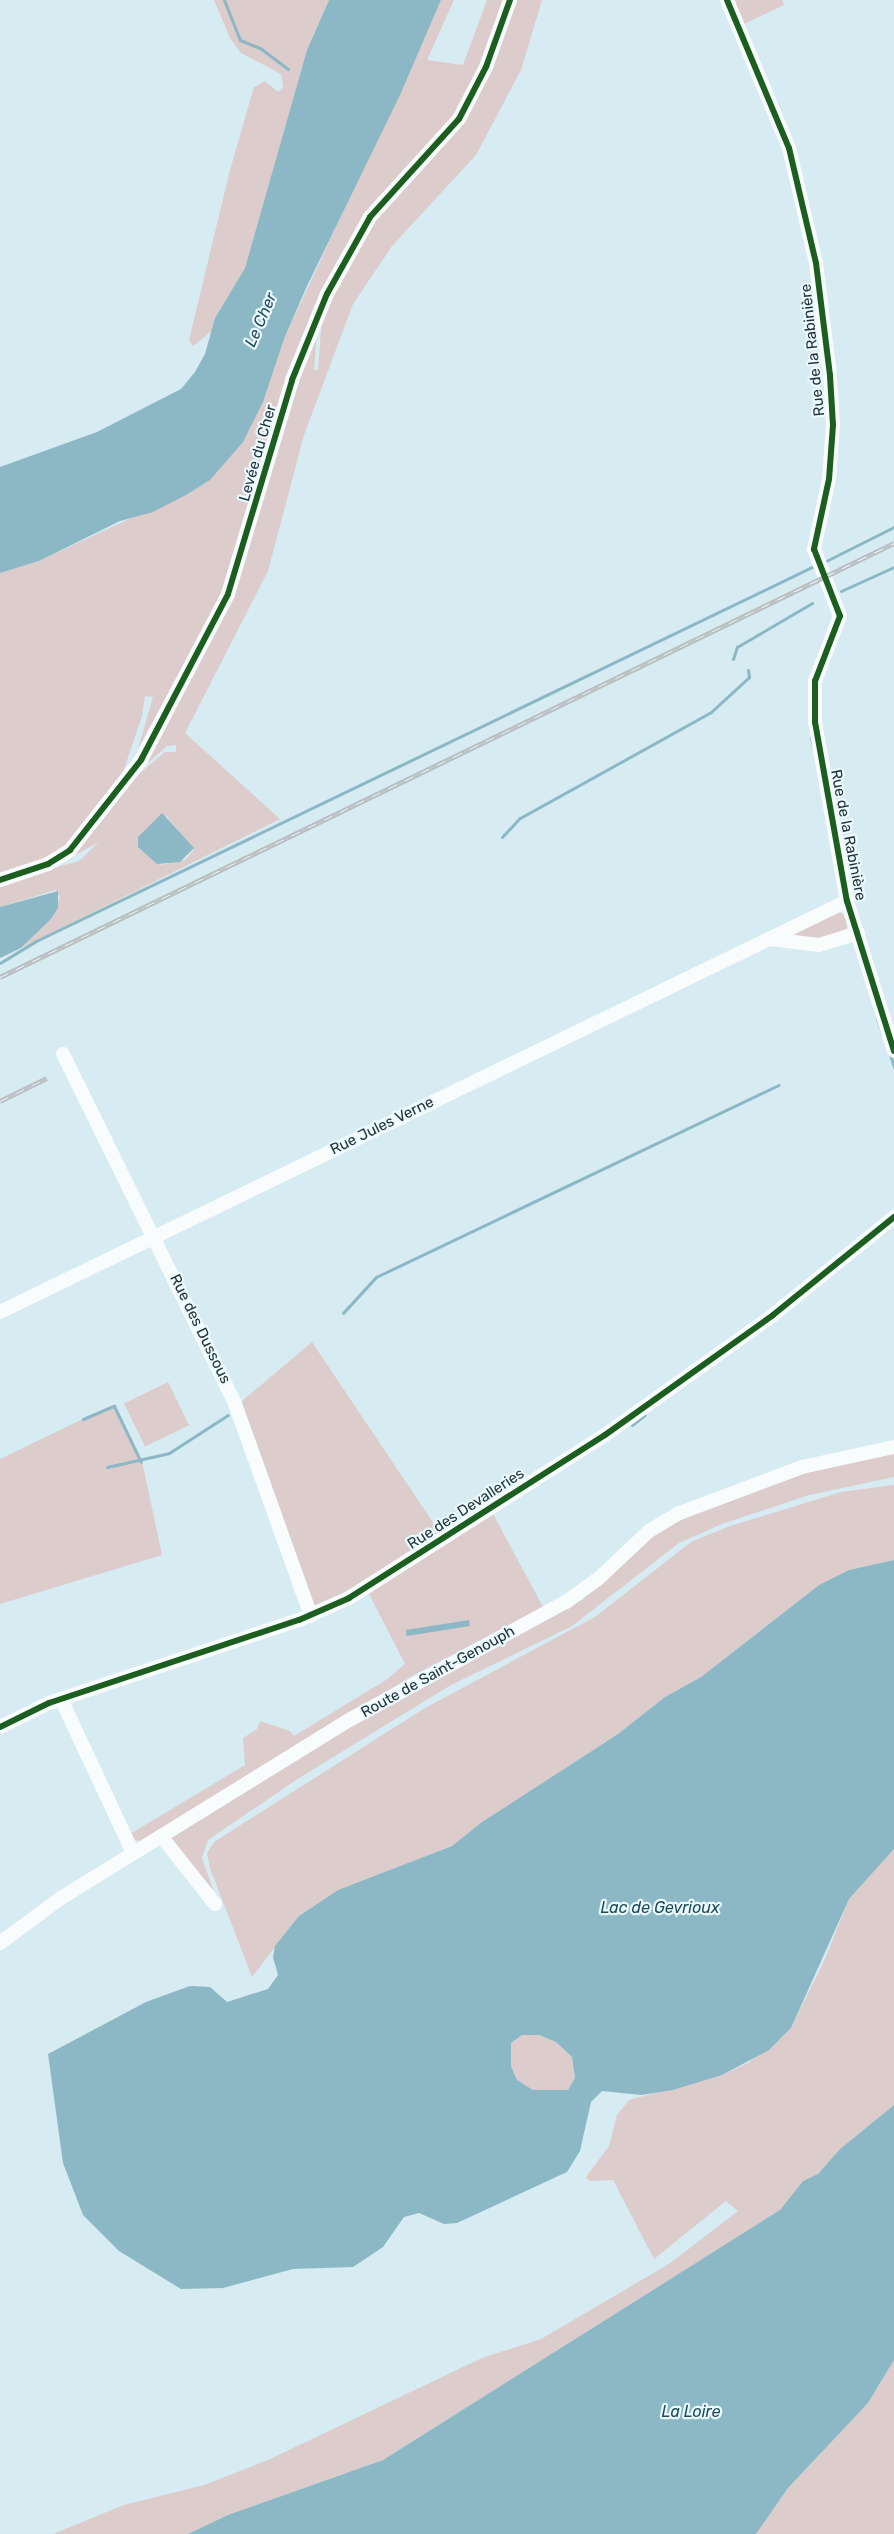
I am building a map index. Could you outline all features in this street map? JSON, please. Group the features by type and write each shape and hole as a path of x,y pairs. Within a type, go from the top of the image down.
{"street":[{"name":"Levée du Cher","path":"0,880 48,864 70,850 141,760 228,594 292,380 327,294 370,217 459,119 486,67 510,0"},
{"name":"Rue de la Rabinière","path":"727,0 773,103 795,167 810,230 827,342 832,450 814,549 840,616 815,681 814,708 847,901 894,1051"},
{"name":"Rue Jules Verne","path":"0,1312 847,901"},
{"name":"Rue Jules Verne","path":"765,940 790,939 819,945 858,933"},
{"name":"Rue des Dussous","path":"63,1054 237,1407 311,1616"},
{"name":"Rue des Devalleries","path":"0,1727 61,1699 311,1616 350,1598 605,1435 773,1315 894,1217"},
{"name":"Route de Saint-Genouph","path":"0,1943 62,1898 133,1853 404,1688 566,1602 598,1579 649,1531 677,1514 802,1467 894,1447"},
{"path":"61,1699 133,1853"},
{"path":"160,1836 215,1904"}],"shaded area":[{"path":"214,0 329,0 307,50 245,268 215,318 212,331 193,346 189,340 230,170 254,87 265,81 278,92 283,87 281,74 241,53 230,38"},
{"path":"441,0 454,0 427,60 463,65 487,0 507,0 468,98 419,158 319,302 233,573 138,749 153,697 145,696 142,716 118,787 57,854 0,876 0,573 39,561 204,484 284,339"},
{"path":"513,0 542,0 521,70 476,155 392,246 353,304 304,435 268,571 185,733 280,819 21,948 51,919 60,898 56,890 0,907 0,883 79,861 99,842 59,864 133,779 165,752 176,752 176,745 167,746 141,769 202,656 317,331 314,370 318,370 322,316 375,218 434,155","holes":["166,816 194,850 185,860 161,865"]},
{"path":"731,0 782,0 784,5 742,25"},
{"path":"839,912 846,916 847,930 824,941 786,935"},
{"path":"312,1342 440,1533 366,1583 322,1607 315,1606 308,1598 241,1402"},
{"path":"168,1382 189,1425 145,1447 124,1403"},
{"path":"112,1405 142,1461 162,1555 0,1604 0,1459"},
{"path":"894,1451 894,1477 809,1495 722,1524 679,1543 572,1626 451,1685 299,1778 208,1840 202,1858 213,1889 210,1891 170,1843 171,1836 390,1702 582,1600 648,1540 677,1521 822,1466"},
{"path":"894,1485 894,1560 849,1570 819,1585 701,1677 665,1697 618,1734 482,1822 452,1846 338,1890 299,1916 252,1977 210,1868 207,1853 214,1842 425,1708 595,1617 691,1542 730,1526 841,1492"},
{"path":"491,1510 543,1607 412,1676 141,1841 135,1840 130,1834 245,1765 243,1738 257,1729 260,1721 290,1731 294,1736 386,1680 405,1664 367,1590"},
{"path":"894,1849 894,2105 840,2149 818,2174 803,2181 780,2210 383,2460 228,2515 188,2534 53,2534 124,2505 204,2485 268,2460 482,2358 541,2339 669,2264 738,2211 726,2201 654,2259 613,2180 589,2181 586,2177 609,2146 617,2115 629,2100 722,2075 748,2063 791,2028 824,1961 849,1899"},
{"path":"522,2035 539,2035 556,2042 572,2057 575,2078 568,2090 533,2090 517,2080 511,2066 511,2043"},
{"path":"894,2360 894,2534 756,2534 788,2488 868,2403"}],"water":[{"name":"Le Cher","path":"329,0 441,0 400,95 307,286 284,339 263,402 243,442 210,480 186,495 153,512 120,521 39,561 0,573 0,467 97,432 181,389 195,372 205,354 215,318 245,268 307,50"},
{"path":"162,813 194,848 180,862 157,864 138,847 138,837"},
{"path":"58,891 58,908 51,919 21,948 0,958 0,907"},
{"name":"Lac de Gevrioux","path":"894,1560 894,1849 849,1899 791,2028 769,2050 722,2075 673,2090 641,2095 602,2091 591,2102 580,2151 567,2172 457,2223 444,2224 419,2213 404,2217 383,2247 353,2267 293,2269 223,2288 181,2289 119,2251 83,2215 63,2163 48,2054 146,2002 190,1986 210,1987 227,2002 268,1989 278,1975 273,1957 275,1946 299,1916 338,1890 452,1846 482,1822 618,1734 665,1697 701,1677 819,1585 849,1570","holes":["522,2035 539,2035 556,2042 572,2057 575,2078 568,2090 533,2090 517,2080 511,2066 511,2043"]},
{"path":"469,1620 470,1626 407,1636 406,1630"},
{"name":"La Loire","path":"894,2105 894,2360 868,2403 788,2488 756,2534 188,2534 228,2515 383,2460 780,2210 803,2181 818,2174 840,2149"}],"waterway":[{"path":"224,0 240,40 260,48 288,69"},
{"path":"824,562 894,527"},
{"path":"0,963 36,941 812,567"},
{"path":"841,591 894,567"},
{"path":"733,659 737,647 812,603"},
{"path":"502,837 520,818 711,712 749,677 748,670"},
{"path":"811,738 813,746"},
{"path":"877,1018 883,1035"},
{"path":"890,1054 894,1067"},
{"path":"343,1313 376,1277 779,1085"},
{"path":"83,1419 114,1406 141,1462"},
{"path":"107,1467 169,1453 228,1415"},
{"path":"632,1425 645,1415"}],"railway":[{"path":"0,977 894,543"},
{"path":"0,1101 47,1078"}],"cycle path":[{"path":"0,880 48,864 70,850 141,760 228,594 292,380 327,294 370,217 459,119 486,67 510,0"},
{"path":"727,0 789,148 816,263 830,376 833,425 829,479 814,549 840,616 815,681 815,722 847,901 894,1051"},
{"path":"0,1727 49,1703 299,1620 349,1598 605,1435 773,1315 894,1217"}]}
